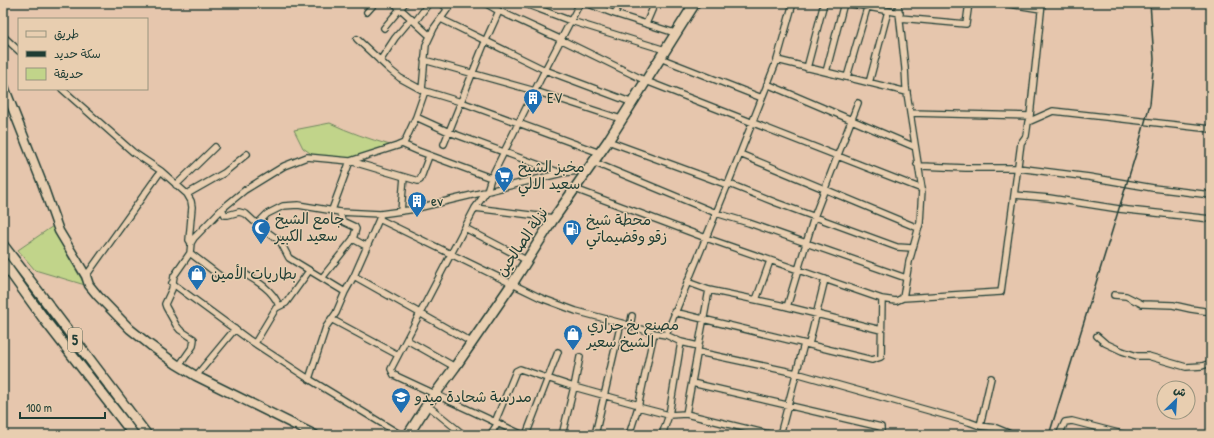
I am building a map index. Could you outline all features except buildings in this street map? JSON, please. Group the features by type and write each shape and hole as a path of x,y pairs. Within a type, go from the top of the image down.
{"main road":[{"name":"نزلة الصالحين","path":"408,435 427,405 512,284 554,218 608,141 693,5"},
{"path":"3,84 42,182 59,231 86,276 89,286 130,329 180,366 196,376 315,435"},
{"name":"5","path":"3,245 148,435"},
{"name":"5","path":"3,262 44,319 134,435"}],"street":[{"path":"367,12 375,3"},
{"path":"394,3 430,36"},
{"path":"384,28 405,3"},
{"path":"380,61 395,38 429,3"},
{"path":"442,3 447,9"},
{"path":"402,144 416,117 424,90 424,60 426,45 430,36 452,3"},
{"path":"485,3 492,5 498,12 562,40 646,81 922,189"},
{"path":"523,3 571,21 665,50"},
{"path":"523,435 394,375 391,369 475,208 486,191 491,178 545,70 580,3"},
{"path":"586,3 675,33"},
{"path":"615,14 620,3"},
{"path":"646,24 655,3"},
{"path":"682,3 693,5"},
{"path":"666,335 777,60 793,3"},
{"path":"807,68 824,3"},
{"path":"826,72 846,3 888,11 900,15 966,24 968,3"},
{"path":"898,3 906,68 906,92 922,189 920,222 912,248 903,298"},
{"path":"575,189 770,261 882,299 896,301 903,298 1001,292 1021,143 1026,136 1030,116 1041,6 1009,4"},
{"path":"848,77 866,8"},
{"path":"869,83 888,11"},
{"path":"444,144 498,12"},
{"path":"441,19 485,42 545,70 633,103"},
{"path":"3,36 18,50"},
{"path":"357,39 400,78 424,90 519,122 600,153"},
{"path":"660,58 762,98"},
{"path":"424,60 535,91 621,119"},
{"path":"777,60 906,92"},
{"path":"767,84 915,146"},
{"path":"63,90 133,152 161,171 187,194 191,201 189,240 191,242 190,253 174,276 172,289 166,300 166,307 176,325 192,337 194,342 180,366"},
{"path":"788,307 814,217 858,103"},
{"path":"1028,122 1053,111 1211,129"},
{"path":"910,113 1030,116"},
{"path":"416,117 449,132 562,173"},
{"path":"608,141 728,184 896,248 912,248"},
{"path":"350,161 402,144 429,156 491,178"},
{"path":"176,185 215,147"},
{"path":"187,194 224,173 247,154"},
{"path":"740,154 918,228"},
{"path":"191,242 222,209 245,190 284,166 307,157 350,161 419,181 429,156"},
{"path":"332,210 350,161"},
{"path":"917,164 921,166 951,168 1018,168 1211,195"},
{"path":"380,217 591,166 716,213 749,223 906,278"},
{"path":"86,276 161,171"},
{"path":"401,212 404,177"},
{"path":"1014,195 1049,198 1119,209 1211,219"},
{"path":"257,224 267,214 283,206 298,205 380,217 512,284 542,298 576,311 621,323 654,334 666,335 698,349 796,373 980,426 996,428 1013,435"},
{"path":"475,208 554,218"},
{"path":"222,209 225,215 239,212 246,214 280,241 289,258 345,292"},
{"path":"322,278 353,239 356,228 342,221 340,212"},
{"path":"309,379 326,327 336,313 380,217"},
{"path":"465,228 526,260"},
{"path":"353,239 366,246"},
{"path":"190,253 220,276"},
{"path":"756,300 770,261"},
{"path":"255,343 276,308 286,303 309,271"},
{"path":"242,273 258,281 271,292 276,298 279,306"},
{"path":"354,276 471,342"},
{"path":"780,435 796,373 817,314 825,279"},
{"path":"687,282 710,290 788,307 881,330"},
{"path":"172,283 235,329 309,379 401,435"},
{"path":"686,414 710,290"},
{"path":"1114,295 1126,296 1142,304 1173,305 1211,312"},
{"path":"674,312 872,360 881,357 882,299"},
{"path":"630,326 632,316"},
{"path":"331,319 398,355"},
{"path":"595,435 621,323"},
{"path":"196,376 235,329"},
{"path":"629,435 639,406 654,334"},
{"path":"1097,336 1105,343 1137,356 1148,356 1186,367 1202,366 1211,363"},
{"path":"407,340 455,367"},
{"path":"662,435 669,415 681,342"},
{"path":"526,435 558,352"},
{"path":"562,435 580,357"},
{"path":"490,435 497,422 518,370 574,388 669,415 686,414 773,435"},
{"path":"980,426 991,378"},
{"path":"692,383 881,427 881,435"},
{"path":"427,405 464,435"},
{"path":"1059,435 1065,422 1072,421 1126,435"}],"green space":[{"path":"330,123 359,135 390,145 346,160 313,155 303,148 294,130"},
{"path":"53,226 85,285 35,270 18,250"}],"railway":[{"path":"1049,435 1150,104 1154,59 1150,3"}],"place":[{"name":"EV","path":"533,115"},
{"name":"مخبز الشيخ سعيد الالي","path":"504,193"},
{"name":"ev","path":"417,218"},
{"name":"جامع الشيخ سعيد الكبير","path":"261,245"},
{"name":"محطة شيخ زقو وقضيماتي","path":"572,246"},
{"name":"بطاريات الأمين","path":"197,291"},
{"name":"مصنع بخ حراري الشيخ سعير","path":"573,351"},
{"name":"مدرسة شحادة ميدو","path":"401,414"}]}
